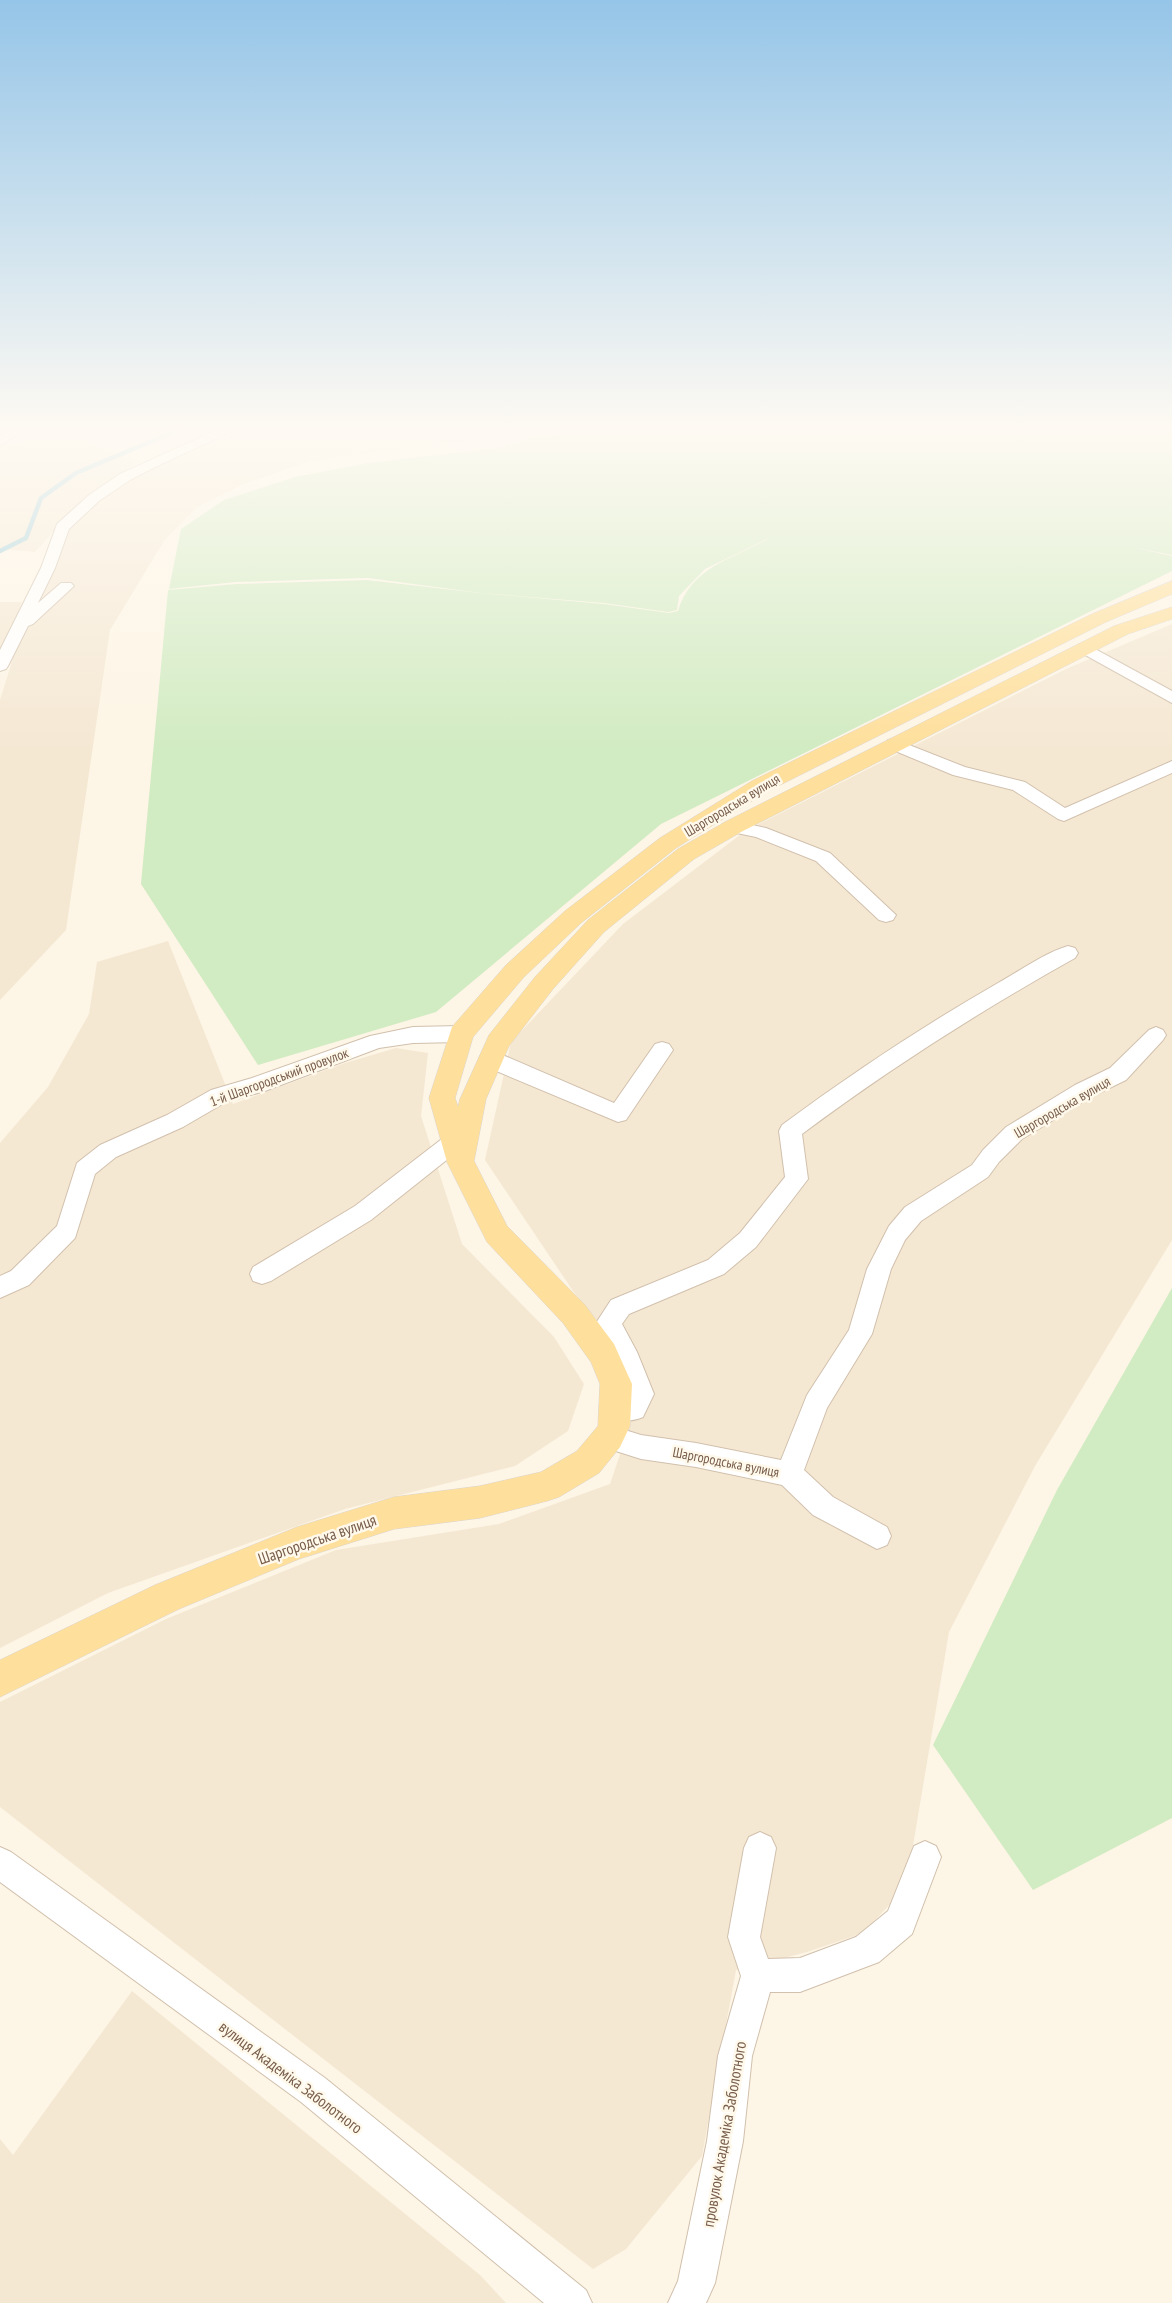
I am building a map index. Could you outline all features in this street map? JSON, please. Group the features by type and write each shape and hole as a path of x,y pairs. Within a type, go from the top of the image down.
{"main road":[{"name":"Шаргородська вулиця","path":"0,1679 167,1597 296,1542 394,1513 480,1502 547,1486 588,1462 612,1423 616,1384 603,1354 574,1314 497,1234 458,1152 442,1098 461,1034 515,971 573,917 668,843 714,812 760,786 1099,618 1166,593"},
{"name":"Шаргородська вулиця","path":"458,1152 473,1099 498,1042 544,983 596,926 686,854 894,744 1084,648 1121,630 1172,613"}],"street":[{"path":"0,666 48,568 59,535"},
{"path":"15,634 66,586"},
{"path":"1084,648 1172,698"},
{"path":"894,744 959,771 1019,786 1064,816 1172,766"},
{"path":"734,827 760,832 823,856 886,916"},
{"path":"612,1423 634,1409 642,1394 624,1352 608,1323 620,1307 716,1267 748,1240 797,1179 790,1131 835,1096 898,1053 999,990 1068,953"},
{"name":"1-й Шаргородський провулок","path":"0,1288 20,1278 66,1231 85,1168 108,1151 175,1120 219,1096 257,1085 377,1041 412,1035 461,1034"},
{"name":"Шаргородська вулиця","path":"612,1423 641,1447 789,1474 816,1403 860,1334 879,1269 897,1233 913,1214 980,1171 990,1156 1014,1133 1083,1091 1118,1074 1156,1035"},
{"path":"490,1059 618,1114 662,1050"},
{"path":"262,1274 363,1213 458,1152"},
{"path":"789,1474 823,1506 877,1536"},
{"path":"760,1848 744,1937 758,1976 800,1975 868,1950 900,1922 925,1857"},
{"name":"вулиця Академіка Заболотного","path":"0,1863 313,2090 573,2303"},
{"name":"провулок Академіка Заболотного","path":"687,2303 696,2283 724,2150 735,2056 758,1976"}],"shaded area":[{"path":"0,535 50,535 35,552 0,549"},
{"path":"64,535 169,535 164,541 110,630 66,930 0,1000 0,700 19,639"},
{"path":"0,602 22,602 0,663"},
{"path":"1172,624 1172,1240 1035,1466 949,1632 906,1887 863,1933 807,1952 736,1970 702,2156 626,2249 593,2269 0,1807 0,1702 166,1619 336,1550 499,1524 610,1484 634,1413 628,1361 573,1291 485,1160 511,1042 623,924 745,831 1066,669"},
{"path":"168,941 233,1104 345,1063 396,1048 428,1053 421,1116 462,1244 554,1337 584,1384 568,1431 515,1466 345,1509 108,1593 0,1648 0,1143 48,1087 89,1014 97,962"},
{"path":"132,1991 480,2275 506,2303 0,2303 0,2139 13,2155"}],"green space":[{"path":"180,535 1172,535 1172,555 1131,547 1172,556 1172,571 661,824 436,1012 258,1065 141,884 168,590 236,584 367,580 480,593 604,604 669,613 678,611 684,596 693,583 704,573 771,537 705,569 679,596 677,610 668,612 604,603 481,593 368,578 236,582 169,589"},
{"path":"1172,1288 1172,1818 1033,1890 933,1745 1057,1490"}],"waterway":[{"path":"0,551 26,538 27,535"}]}
